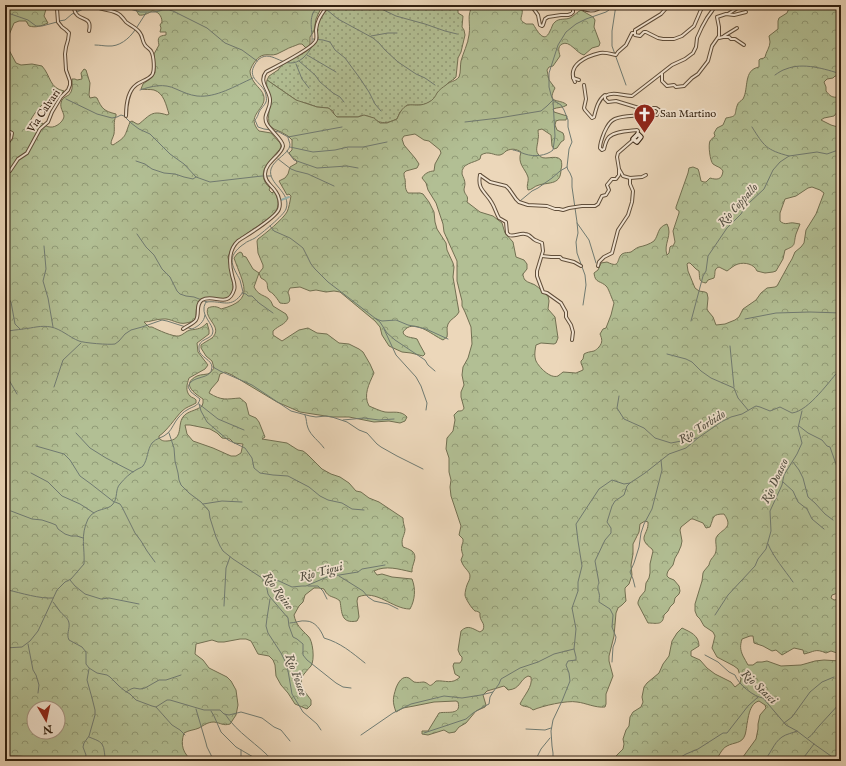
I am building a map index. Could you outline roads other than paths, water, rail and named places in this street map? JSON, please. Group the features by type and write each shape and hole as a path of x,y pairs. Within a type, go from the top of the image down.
{"street":[{"name":"Via Calvari","path":"5,173 10,171 18,159 27,153 40,129 48,122 61,96 68,90 70,85 66,70 65,54 69,33 58,22 58,5"},
{"path":"76,5 74,11 79,17 89,21 89,31"},
{"path":"96,5 99,8 119,14 127,23 137,30 143,37 144,44 151,51 153,56 153,72 150,77 131,90 126,106 126,116"},
{"path":"183,329 196,319 198,306 202,300 208,298 226,300 234,292 229,257 235,243 275,216 279,209 280,204 277,194 268,184 265,176 266,168 283,147 282,143 266,123 265,118 270,100 263,82 263,78 266,72 307,49 314,43 317,38 316,31 318,20 328,5"},
{"path":"531,5 538,15 540,25 542,26 545,19 548,17 571,14 573,12 573,5"},
{"path":"578,5 582,9 589,10 598,9 604,5"},
{"path":"575,82 573,78 575,65 589,56 602,52 616,55 626,45 632,33 661,14 669,5"},
{"path":"634,33 636,36 641,36 644,32 647,32 663,39 674,39 682,36 694,26 703,5"},
{"path":"584,85 586,101 584,108 591,117 594,117 600,99 617,94 632,96 677,62 685,59 693,53 696,47 697,38 707,16 714,8 713,5"},
{"path":"662,73 662,80 666,86 684,86 697,75 708,60 712,46 719,36 720,29 717,18 728,14 739,7 751,5"},
{"path":"728,14 734,15 746,12"},
{"path":"717,39 737,28"},
{"path":"723,37 729,37 744,45"},
{"path":"573,78 579,80"},
{"path":"572,340 573,332 566,317 566,312 561,303 547,293 543,292 537,276 543,251 542,242 535,240 527,234 511,236 507,233 506,222 499,218 490,199 480,188 480,175 490,182 506,186 519,202 528,205 547,206 554,209 563,210 582,206 594,207 598,204 602,196 609,190 607,185 610,181 612,179 616,179 618,176 618,153 638,133 634,130 614,134 607,140 603,150 600,146 608,125 615,119 657,115 659,112 656,108 640,108 616,101 608,102 605,99 606,96"},
{"name":"Via Calvari","path":"5,137 8,132 11,132 12,136 5,147"},
{"path":"619,169 623,176 630,178 642,177 646,175"},
{"path":"598,266 599,262 604,257 612,253 618,230 630,212 634,191 630,184 630,178"},
{"path":"542,256 560,257 581,266"}],"waterway":[{"path":"58,5 68,9 80,10"},
{"path":"59,21 65,20 72,14 93,5"},
{"path":"117,5 140,12 155,12 163,10 173,11 207,28 225,43 242,50 257,61"},
{"path":"312,43 312,17 313,13 320,5"},
{"path":"321,5 338,19 373,38 398,62 435,85"},
{"path":"373,5 396,16 457,34"},
{"path":"583,305 586,285 585,275 577,253 576,242 578,233 572,178 567,167 569,149 572,142 568,127 568,120 564,110 561,105 553,100 551,95 549,87 549,73 558,45 566,32 576,24 606,12 612,5"},
{"path":"616,5 612,31 612,46 626,85"},
{"path":"5,12 28,20 36,26 57,22"},
{"path":"137,27 146,13"},
{"path":"95,45 112,46 120,44 135,30"},
{"path":"371,36 397,33"},
{"path":"313,39 330,42 335,50 345,58 381,111"},
{"path":"271,130 258,127 255,120 265,103 266,95 265,91 254,78 252,71 254,66 256,62 264,56 269,56 290,63 297,62 304,57 312,46"},
{"path":"307,55 336,72"},
{"path":"299,61 315,75 320,82 340,97 344,102"},
{"path":"296,64 302,79 309,88"},
{"path":"775,75 785,69 800,66 814,67 841,74"},
{"path":"140,90 154,86 167,86 191,95 204,96 225,91 253,78"},
{"path":"66,99 97,114 112,118 121,115 124,116 139,129 150,134 170,154 184,164 196,177 210,182 271,176"},
{"path":"465,122 541,111 553,100"},
{"path":"513,150 536,156 547,154 553,150 555,136 553,100"},
{"path":"288,137 342,127"},
{"path":"752,127 766,146 775,152 789,156"},
{"path":"5,648 22,647 30,641 38,631 57,590 65,582 71,579 84,564 83,536 88,519 94,513 108,508 113,504 116,499 118,486 129,474 143,466 152,443 168,433 182,414 197,405 199,402 200,399 191,392 188,387 193,380 209,374 212,367 210,362 201,355 199,350 200,343 211,336 213,331 204,311 205,304 206,302 231,303 239,298 243,292 240,280 233,265 233,255 240,247 255,238 272,224 286,209 286,198 272,179 271,169 275,162 287,151 290,144 288,137 274,131"},
{"path":"290,147 313,152 348,147 363,147 387,142"},
{"name":"Rio Coppallo","path":"691,321 703,276 706,271 708,256 727,228 741,214 745,207 764,189 773,170 780,162 789,156 817,152 827,154 841,149"},
{"path":"287,151 294,160 317,168 347,166 358,168"},
{"path":"278,159 291,169 308,174 334,186"},
{"path":"136,161 164,173 175,174 193,179 196,177"},
{"path":"520,201 567,167"},
{"path":"281,200 289,197"},
{"path":"577,223 589,240 596,263"},
{"path":"270,226 274,231 290,238 303,248 311,264 328,282 380,322 387,333 425,360 435,371"},
{"path":"137,234 154,255 162,269 170,277 180,294 207,302"},
{"path":"44,246 46,269 43,281 48,298 53,327"},
{"path":"242,293 252,296 273,313"},
{"path":"5,294 11,302 15,324 20,329"},
{"path":"745,319 776,313 841,313"},
{"path":"5,332 47,326 58,329 82,342 115,344 131,330 162,320 192,329 201,324 205,315"},
{"path":"376,319 382,321 396,320 408,325 426,329 448,339"},
{"path":"384,329 396,355 416,377 421,386 427,403 426,410"},
{"path":"54,387 63,360 81,343"},
{"path":"730,346 734,387"},
{"path":"667,354 692,362 711,378 734,388 738,398 748,410"},
{"path":"213,367 252,385 291,411 316,417 332,417 347,422 359,430 367,433 381,447 423,469"},
{"name":"Rio Torbido","path":"553,761 551,731 553,720 570,681 566,665 568,661 576,660 574,649 576,629 572,608 578,591 578,582 582,566 576,524 599,489 612,480 624,484 630,483 669,454 686,448 721,422 742,414 756,406 770,411 780,407 792,413 799,411 812,401 841,368"},
{"path":"5,373 17,394"},
{"name":"Rio Torbido","path":"619,396 617,408 624,419 644,428 655,438 671,443 697,438"},
{"path":"199,404 207,422 228,440 245,448 252,458 254,468 260,473 288,476 309,487 320,496 328,500 342,503 352,509 364,510"},
{"path":"199,404 218,419 244,430"},
{"name":"Rio Doasco","path":"715,615 728,595 755,566 758,559 766,549 771,531 770,511 782,485 784,475 802,443 798,428 802,411"},
{"path":"305,415 309,431 324,448"},
{"path":"343,420 364,418 379,420 394,419"},
{"path":"799,426 808,433 822,440 827,446 830,447 837,467 838,476 841,478"},
{"path":"76,433 90,448 133,472"},
{"name":"Rio Roine","path":"169,433 174,448 175,461 181,485 209,511 216,537 223,551 262,578 266,584 268,594 288,618 293,637 303,644 303,655 307,660 336,683 343,687 351,688"},
{"path":"36,446 64,454 70,460 80,476 114,502"},
{"path":"635,587 630,572 639,547 644,524 652,509 662,470 661,460"},
{"path":"793,462 803,478 808,497 833,520"},
{"path":"31,473 48,482 62,496 80,504 94,513"},
{"path":"783,482 793,491 798,502 807,509 812,519 824,529"},
{"path":"612,662 613,647 616,637 612,627 613,615 610,609 599,602 599,583 595,561 605,540 611,533 611,528 607,522 612,506 615,501 624,495 627,486 630,483"},
{"path":"203,504 222,501 242,502"},
{"path":"115,502 120,504 135,533 155,562"},
{"path":"11,511 32,519 51,523 56,525 58,529 65,534 83,538"},
{"path":"768,544 776,559 793,582"},
{"path":"224,606 226,568 230,557"},
{"name":"Rio Tigui","path":"263,578 279,581 292,587 306,586 327,577 358,572 362,569 385,565"},
{"path":"339,576 363,591 374,601 388,604 398,609"},
{"path":"70,580 85,594 101,599 109,598 139,604"},
{"path":"308,586 318,586 323,591 327,599"},
{"path":"5,589 36,597 53,598"},
{"name":"Rio Fossee","path":"270,599 266,626 268,633 287,665 292,694 303,712 317,724 321,730"},
{"path":"53,602 68,621 69,640 82,647 86,652 86,664 89,668 97,673 110,677 136,700 156,707 167,700 170,700 204,710 220,710 224,714 229,715 241,712 262,718 274,727 281,730 290,741"},
{"path":"290,623 309,621 315,624 324,638 341,645 365,663"},
{"path":"28,644 33,670 39,685 38,693"},
{"path":"361,735 393,713 411,704 444,696 462,698 493,692 501,679 520,668 538,662 554,654 574,649"},
{"name":"Rio Stasci","path":"705,655 718,662 729,672 735,675 739,682 751,693 763,698 786,725 797,731 838,761"},
{"path":"84,761 86,755 83,747 89,736 95,715 87,680 89,669"},
{"path":"126,692 134,688 145,688 159,680 166,680 181,675"},
{"path":"784,723 792,717 810,692 822,682 834,677"},
{"path":"424,733 466,719 473,713 489,704 490,697 493,692"},
{"path":"674,761 698,749 723,733 727,733 748,706 758,697"},
{"path":"808,738 841,702"},
{"path":"156,707 172,725 185,735"},
{"path":"196,709 207,747 212,757"},
{"path":"211,711 221,732 236,747 260,761"},
{"path":"225,714 235,727 273,761"},
{"path":"526,729 545,730 551,728"},
{"path":"763,761 782,737 797,731"},
{"path":"89,737 102,744 106,761"},
{"path":"535,761 541,749 550,738"},
{"path":"801,761 814,744"},
{"path":"241,750 243,761"}],"place":[{"name":"San Martino","path":"645,134"}]}
